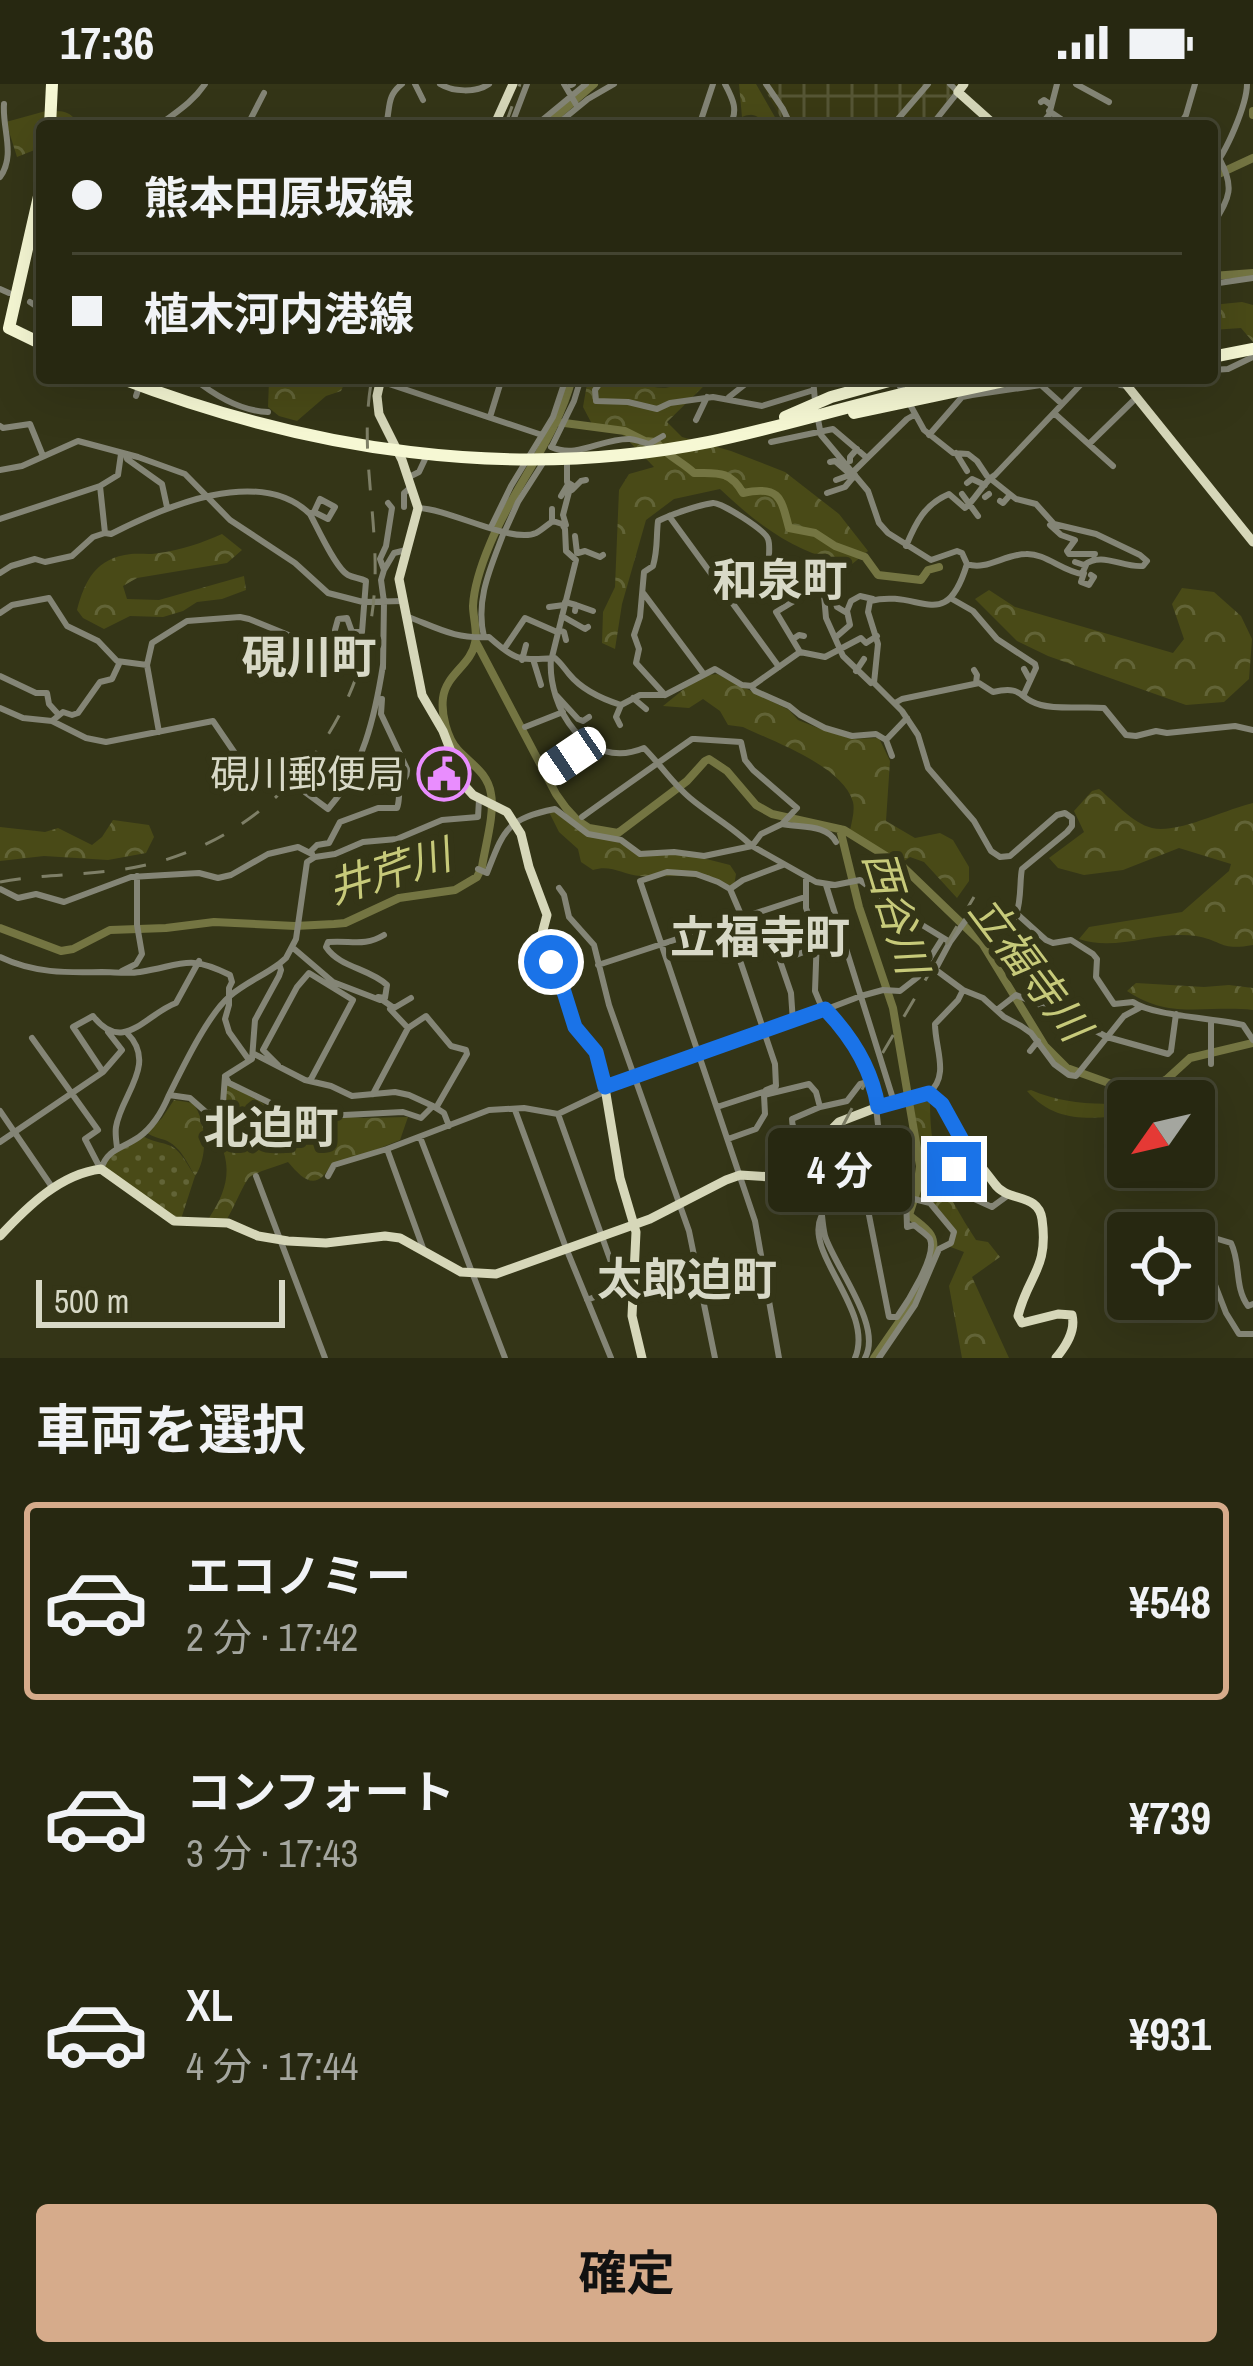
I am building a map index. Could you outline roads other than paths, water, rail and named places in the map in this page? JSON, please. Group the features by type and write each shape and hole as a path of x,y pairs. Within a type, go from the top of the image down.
{"highway":[{"path":"50,120 52,84"},
{"path":"36,206 4,326 36,341"},
{"path":"1218,357 1253,354"},
{"path":"139,384 250,420 382,450 516,460 596,457 771,435 827,419 910,409 1006,384"},
{"path":"710,442 879,384"},
{"path":"771,435 908,391 948,384"}],"main road":[{"path":"497,120 513,84"},
{"path":"957,86 995,120"},
{"path":"379,384 378,409 418,508 399,579 422,695 443,731 464,785 506,812 525,843 547,915 539,945 559,976 575,1027 596,1052 637,1239 627,1287 642,1358"},
{"path":"1124,384 1253,542"},
{"path":"0,1236 52,1189 78,1174 101,1169 174,1221 228,1223 279,1240 326,1243 400,1238 450,1266 473,1274 496,1274 634,1225 740,1175 783,1174 800,1165 839,1122 929,1093 942,1104 997,1189 1035,1203 1042,1215 1042,1261 1018,1316 1022,1323 1058,1314 1074,1319 1070,1337 1056,1358"}],"street":[{"path":"166,120 191,104 205,84"},
{"path":"384,120 392,92 402,84"},
{"path":"415,84 423,100"},
{"path":"440,84 468,90 489,84"},
{"path":"513,120 527,84"},
{"path":"541,120 586,84"},
{"path":"562,120 614,84"},
{"path":"701,120 712,84"},
{"path":"725,84 734,101 731,120"},
{"path":"766,84 789,120"},
{"path":"1044,120 1057,84"},
{"path":"1072,84 1109,102"},
{"path":"1182,120 1195,84"},
{"path":"1218,150 1247,98 1247,84"},
{"path":"896,120 926,85"},
{"path":"935,120 957,86"},
{"path":"250,120 264,93"},
{"path":"1041,102 1044,100 1051,120"},
{"path":"0,176 9,161 4,104"},
{"path":"1049,111 1060,119"},
{"path":"1218,215 1229,196 1229,177 1220,160 1234,123"},
{"path":"1218,283 1253,278"},
{"path":"30,302 36,306"},
{"path":"1218,370 1228,370 1253,354"},
{"path":"136,396 140,384"},
{"path":"203,384 236,404 268,412"},
{"path":"393,384 542,434"},
{"path":"489,417 499,384"},
{"path":"491,527 553,417 564,384"},
{"path":"482,637 485,581 518,502 545,460 579,384"},
{"path":"599,384 596,401 657,409 668,401 707,398 762,406 814,393"},
{"path":"725,398 745,384"},
{"path":"814,384 815,448"},
{"path":"899,384 929,435 956,453 967,471"},
{"path":"929,435 962,398 1008,384"},
{"path":"1032,384 1041,385 1062,404"},
{"path":"964,509 1080,384"},
{"path":"696,420 707,398"},
{"path":"1089,444 1137,398"},
{"path":"875,415 910,409"},
{"path":"827,493 845,487 910,409"},
{"path":"1054,413 1113,466"},
{"path":"0,426 30,424 43,456"},
{"path":"771,435 833,429 867,458"},
{"path":"818,430 872,498 882,527 931,560 957,551 976,568 1033,554 1085,580 1086,562"},
{"path":"569,455 630,440 656,440"},
{"path":"0,470 22,466 78,442 185,474 230,520 295,563 328,593 363,602 402,601"},
{"path":"551,447 569,455 601,449 608,453"},
{"path":"403,448 520,455"},
{"path":"850,461 857,449"},
{"path":"404,507 404,493 427,453"},
{"path":"956,453 968,454 983,466 982,490"},
{"path":"0,519 100,486 118,475 123,454"},
{"path":"123,454 161,484 167,507"},
{"path":"569,455 563,514 566,551 603,555"},
{"path":"830,462 835,460 855,474"},
{"path":"836,480 855,474"},
{"path":"561,496 567,487 586,480"},
{"path":"409,482 416,507 413,523"},
{"path":"100,486 105,532"},
{"path":"906,546 922,513 948,490 964,509 978,516"},
{"path":"982,490 1036,504 1056,520 1096,534 1147,561 1133,567 1086,562"},
{"path":"0,573 35,559 45,562 72,556 93,537 214,493 265,492 312,513 339,568 366,581 364,624 359,634 352,632 347,618 335,622 337,658 332,665 325,664 313,645 240,617 182,623 152,643 147,665 159,732"},
{"path":"962,494 964,509"},
{"path":"1001,504 1010,495"},
{"path":"665,694 636,663 639,649 634,635 644,572 653,566 659,545 658,520 716,502 760,527 769,543 769,557 784,569 805,575 814,589 776,612 800,652 820,658 844,651 861,638 866,643 877,636"},
{"path":"384,570 380,560 391,512 388,503"},
{"path":"418,508 515,536 535,534 552,522 565,529"},
{"path":"552,508 552,522"},
{"path":"1044,512 1051,526 1075,540 1069,554 1095,554 1084,565 1075,562"},
{"path":"668,516 778,667"},
{"path":"575,536 579,571 564,601 551,647 550,674 553,693 579,739 604,751 644,748 682,790 783,866 826,885 863,881 946,940"},
{"path":"101,1169 106,1156 136,1139 164,1109 222,1004 279,964 292,947 304,870 317,845 329,843 340,822 399,805 407,769 381,714 381,580 394,553 407,550"},
{"path":"952,599 968,564"},
{"path":"642,591 703,673"},
{"path":"328,1176 334,1165 489,1110 558,1114 636,1077 861,996 896,991 931,967 946,940 966,920 1002,927 1016,913 1022,869 1067,832 1072,818 1057,814 1010,856 994,854 974,821 928,768 907,718 856,671 820,605 824,595"},
{"path":"834,636 846,633 849,606 855,597 931,605 952,599 973,611 997,639 1035,664 1039,671 1021,689"},
{"path":"0,613 12,605 49,598 67,626 98,641 120,663 147,665"},
{"path":"873,599 867,607 877,636 873,678 877,687"},
{"path":"549,607 564,601 593,611"},
{"path":"835,601 849,615"},
{"path":"406,616 469,639 489,637 522,660 560,660 570,676 593,694 646,709"},
{"path":"503,650 522,616 564,632 566,640"},
{"path":"562,616 588,627"},
{"path":"822,627 834,636"},
{"path":"793,639 804,636"},
{"path":"522,660 526,645"},
{"path":"620,724 616,717 627,701 665,694 715,669 751,686 800,652"},
{"path":"1007,652 1022,655"},
{"path":"533,659 541,685"},
{"path":"856,671 863,659"},
{"path":"55,718 63,712 78,713 100,682 111,680 120,663"},
{"path":"0,708 23,718 55,718 86,738 106,742 213,722 241,762 282,766 328,809 344,789 364,747 377,707 383,665"},
{"path":"1021,689 1024,669"},
{"path":"974,670 976,683"},
{"path":"0,676 36,693 47,693 55,718"},
{"path":"895,703 976,683 989,693 1021,689 1038,705 1104,708 1126,735 1235,726 1253,730"},
{"path":"751,686 825,728 852,736 876,734 886,740 892,756"},
{"path":"553,693 578,719 583,722 589,717"},
{"path":"627,701 634,709"},
{"path":"525,727 563,712"},
{"path":"886,740 907,718"},
{"path":"1134,746 1136,736"},
{"path":"482,871 504,831 555,809 587,834 621,840 640,854 704,856 752,846 797,808 753,770 737,740 692,740 582,817"},
{"path":"548,772 589,743"},
{"path":"0,889 18,898 36,894 64,902 137,876 200,873 218,878 268,854 298,848 312,855 335,854 363,842 397,839 442,820 478,817 487,801"},
{"path":"782,824 826,830 836,842"},
{"path":"730,889 783,866"},
{"path":"742,917 730,889 696,874 667,872 640,881 755,1221 779,1358"},
{"path":"118,972 136,964 142,955 137,876"},
{"path":"806,877 806,908 817,936 815,991 849,1035 873,1080 880,1143 896,1183 911,1199 935,1208 950,1224 953,1236 951,1244 939,1249 915,1305 880,1358"},
{"path":"826,885 861,996 904,1099"},
{"path":"559,888 569,917 594,945 619,1035 688,1232 715,1358"},
{"path":"598,965 806,897"},
{"path":"1016,913 1046,940 1071,940 1094,954 1096,977 1114,1004 1133,1002 1139,1008 1243,1025 1252,1039"},
{"path":"727,922 775,1064 777,1084 763,1093"},
{"path":"292,947 333,982 385,998 387,985 379,977 333,958 326,946 342,940 364,944 384,935"},
{"path":"793,1022 780,961 817,946"},
{"path":"0,957 40,971 135,973 199,961 230,975 225,1019 229,1032 252,1058 352,1096 409,1095 444,1112 449,1126"},
{"path":"127,1033 176,1003 199,961"},
{"path":"252,1058 254,1027 279,976 279,964"},
{"path":"931,967 1031,1033 1054,1064 1069,1075 1078,1072 1124,1016 1139,1008"},
{"path":"278,1065 263,1050 309,973 353,1000 310,1081"},
{"path":"929,1093 939,1084 942,1071 934,1024 963,990"},
{"path":"378,997 394,1009 411,998"},
{"path":"378,997 408,1028"},
{"path":"998,1010 1012,997 1070,1016 1107,1036 1169,1053 1176,1014"},
{"path":"0,1142 103,1072 122,1050 92,1016 73,1027 103,1072"},
{"path":"225,1076 229,1083 285,1110 344,1115 403,1112 421,1118 434,1107 466,1050 451,1046 426,1016 408,1028 374,1094"},
{"path":"1211,1020 1211,1064"},
{"path":"106,1029 127,1033 138,1056 136,1084 115,1128 117,1148"},
{"path":"32,1038 98,1130 85,1139 101,1169"},
{"path":"1030,1051 1038,1041"},
{"path":"225,1076 252,1058"},
{"path":"169,1096 190,1098 207,1113 218,1112 225,1076"},
{"path":"813,1150 798,1136 792,1121 847,1101 860,1084 873,1080"},
{"path":"717,1107 808,1084 820,1107"},
{"path":"728,1139 756,1129 766,1112 763,1093"},
{"path":"514,1108 611,1358"},
{"path":"0,1111 52,1189"},
{"path":"558,1114 627,1287 587,1300"},
{"path":"420,1137 505,1358"},
{"path":"822,1140 844,1156"},
{"path":"963,1142 954,1169 966,1181 970,1197 992,1207 1007,1196"},
{"path":"865,1358 869,1350 866,1326 827,1240 818,1176 826,1163 880,1143"},
{"path":"387,1149 423,1248"},
{"path":"856,1153 889,1318 897,1317 916,1289 932,1247 928,1236 914,1225 907,1228 911,1199"},
{"path":"256,1176 325,1358"},
{"path":"822,1214 817,1236 860,1338 855,1358"},
{"path":"1215,1238 1231,1243 1238,1259 1242,1297 1249,1306 1253,1304"},
{"path":"1215,1283 1239,1334 1253,1334"}],"waterway":[{"name":"井芹川","path":"552,120 594,84"},
{"path":"1218,174 1253,158"},
{"path":"1218,276 1253,273"},
{"name":"井芹川","path":"0,928 61,951 110,930 214,922 345,923 399,898 455,890 477,877 489,830 491,794 483,775 451,739 443,698 475,643 474,598 487,551 546,442 570,384"},
{"path":"557,422 625,431 656,442 694,473 728,477 743,493 772,493 781,502 789,528 815,533 865,557 878,575 921,580 928,570 939,567"},
{"name":"立福寺川","path":"476,642 556,794 589,828 618,833 709,759 727,771 756,805 772,814 844,830 902,866 982,943 1045,1046 1067,1068 1131,1091 1145,1091 1190,1058 1253,1043"},
{"name":"西谷川","path":"840,829 859,907 893,1008 920,1166 909,1215 931,1236 932,1255"},
{"name":"西谷川","path":"874,1358 915,1299 922,1280"}],"railway":[{"path":"507,120 520,84"},
{"path":"0,882 128,869 194,849 238,826 276,797 309,761 336,721 370,629 375,579 367,429 371,384"},
{"path":"803,1201 868,1078 974,897"}],"place":[{"name":"硯川郵便局","path":"444,774"}],"district":[{"name":"和泉町","path":"780,580"},
{"name":"硯川町","path":"309,657"},
{"name":"立福寺町","path":"760,937"},
{"name":"北迫町","path":"271,1127"},
{"name":"太郎迫町","path":"687,1279"}]}
